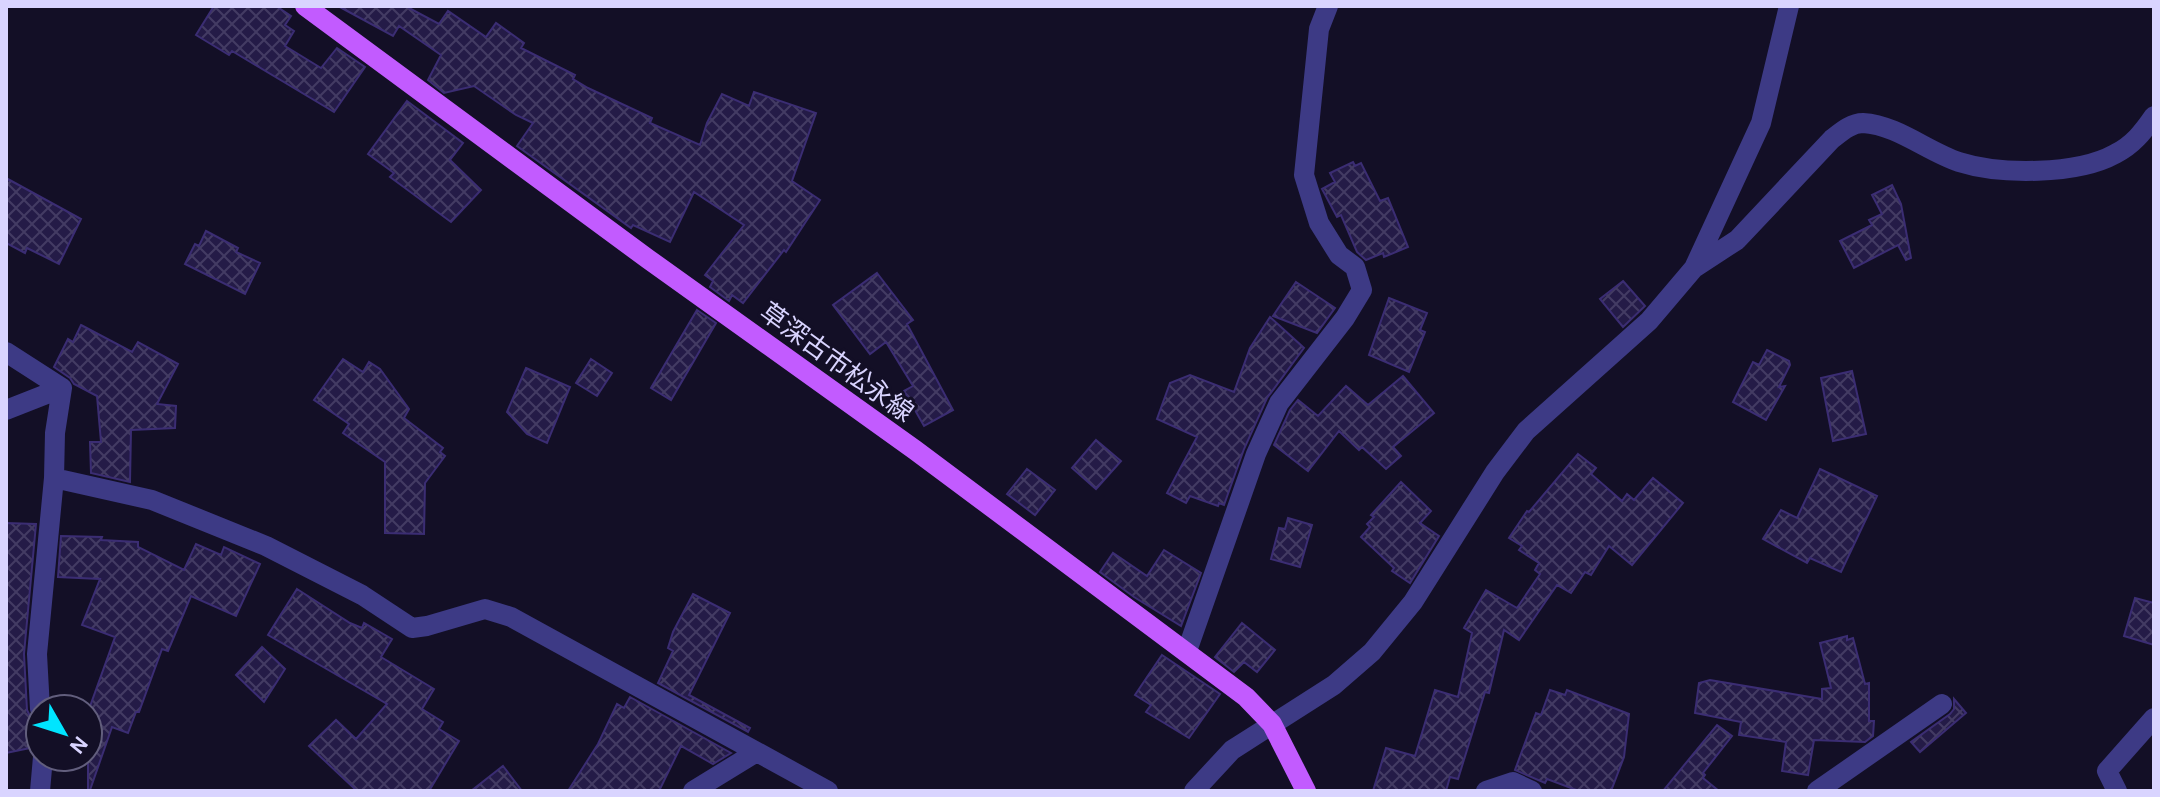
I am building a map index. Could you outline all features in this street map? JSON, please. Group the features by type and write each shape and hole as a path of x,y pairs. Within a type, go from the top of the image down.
{"main road":[{"name":"草深古市松永線","path":"317,10 1246,697 1272,724 1306,791"}],"street":[{"path":"1187,651 1256,454 1279,403 1345,318 1362,290 1355,267 1339,255 1319,223 1304,175 1319,29 1328,6"},
{"path":"1194,791 1232,750 1334,685 1372,652 1413,602 1495,472 1526,431 1649,321 1694,268 1761,123 1789,6"},
{"path":"1694,268 1737,240 1847,127 1862,123 1887,129 1960,162 2012,171 2079,166 2114,155 2136,141 2154,116"},
{"path":"6,352 62,388"},
{"path":"6,410 62,388"},
{"path":"39,693 37,654 54,478 55,433 62,388"},
{"path":"54,478 152,500 266,546 362,595 412,628 485,609 511,617 828,791"},
{"path":"1817,791 1942,704"},
{"path":"2117,791 2107,771 2154,718"},
{"path":"693,791 755,753"},
{"path":"1486,791 1513,782 1532,791"}],"building":[{"path":"214,6 276,6 291,16 285,25 294,31 285,46 321,68 337,48 365,67 334,112 232,51 229,55 196,35"},
{"path":"338,6 410,6 439,24 448,11 486,37 496,23 524,43 521,48 575,75 573,79 588,88 652,118 650,123 700,145 722,94 749,106 754,92 816,113 792,181 820,200 786,252 784,250 743,303 732,295 729,301 710,287 713,281 705,275 744,225 694,192 670,242 633,225 631,228 517,146 533,123 474,86 444,93 428,80 441,55 399,26 393,36"},
{"path":"407,101 463,143 450,160 481,190 451,222 390,177 394,173 368,154"},
{"path":"1353,162 1355,166 1361,163 1380,201 1388,198 1408,247 1384,257 1383,253 1366,260 1357,252 1341,215 1337,217 1322,189 1335,182 1330,173"},
{"path":"6,178 81,219 59,264 27,248 25,253 6,243"},
{"path":"1892,185 1901,204 1911,258 1906,260 1898,245 1854,268 1840,241 1872,225 1869,220 1882,214 1872,195"},
{"path":"206,231 238,248 236,252 260,263 245,294 185,264"},
{"path":"877,273 913,320 907,324 953,410 924,426 904,391 913,386 886,342 870,354 833,305"},
{"path":"1623,281 1645,306 1623,327 1600,299"},
{"path":"1296,282 1335,308 1317,333 1273,316"},
{"path":"1389,298 1427,313 1420,330 1425,332 1409,372 1369,355"},
{"path":"697,310 716,323 671,400 651,388"},
{"path":"1270,317 1304,348 1267,398 1224,505 1219,503 1218,506 1190,496 1186,503 1167,493 1197,437 1157,419 1170,383 1190,375 1234,392 1250,348"},
{"path":"81,325 132,352 138,342 178,364 157,404 176,406 175,428 131,430 130,482 91,473 90,442 101,442 97,396 74,384 54,367 68,339 73,342"},
{"path":"1767,350 1789,361 1790,365 1779,387 1785,386 1766,420 1733,402 1753,362 1759,365"},
{"path":"343,359 363,372 369,362 380,369 409,409 404,418 443,448 440,452 445,456 425,483 424,534 385,533 385,462 343,433 349,424 314,400"},
{"path":"591,359 612,373 597,396 576,383"},
{"path":"526,368 570,387 547,443 527,434 507,412"},
{"path":"1852,371 1866,434 1833,441 1821,378"},
{"path":"1403,376 1434,413 1393,447 1401,456 1386,469 1339,431 1308,471 1274,445 1298,400 1318,416 1346,386 1368,405"},
{"path":"1096,440 1121,461 1096,489 1072,468"},
{"path":"1578,454 1596,468 1591,474 1622,501 1627,494 1634,500 1653,478 1683,503 1632,565 1609,546 1591,575 1585,572 1571,593 1557,585 1519,640 1504,630 1489,693 1485,692 1458,779 1450,777 1446,791 1373,791 1386,748 1415,756 1435,690 1458,697 1472,633 1464,628 1486,590 1517,608 1540,574 1535,570 1539,563 1519,550 1522,546 1509,538 1527,511"},
{"path":"1027,469 1055,490 1035,515 1007,494"},
{"path":"1820,469 1877,496 1841,572 1810,558 1807,563 1763,539 1781,510 1797,518"},
{"path":"1401,482 1431,511 1420,523 1439,536 1410,583 1392,571 1394,568 1361,537 1370,527 1367,524 1374,517 1371,515"},
{"path":"1288,518 1312,525 1300,567 1271,559 1279,528 1285,529"},
{"path":"6,523 36,524 24,654 24,749 6,753"},
{"path":"61,536 138,542 138,547 184,570 196,544 221,555 224,547 260,564 236,616 191,596 168,651 162,649 128,733 112,727 104,750 104,693 95,693 115,637 82,625 100,579 58,577"},
{"path":"1164,550 1201,573 1181,626 1100,572 1113,553 1147,576"},
{"path":"297,589 350,623 362,628 364,623 392,639 381,657 434,689 422,709 443,722 439,729 459,741 429,791 357,791 309,746 336,720 356,739 387,704 268,635"},
{"path":"693,594 730,613 689,695 750,728 748,732 658,683 673,651 668,648 673,632"},
{"path":"2135,598 2154,603 2154,645 2124,636"},
{"path":"1242,623 1275,650 1257,672 1244,662 1234,672 1215,657"},
{"path":"1847,636 1847,640 1853,638 1865,684 1869,683 1869,721 1874,721 1873,736 1865,742 1814,740 1808,775 1782,771 1786,742 1739,735 1741,722 1695,713 1699,683 1710,680 1822,699 1822,689 1831,688 1820,643"},
{"path":"262,647 285,669 264,702 236,675"},
{"path":"1162,655 1220,694 1189,738 1146,712 1151,705 1135,695"},
{"path":"1550,690 1565,695 1567,690 1629,714 1624,757 1611,791 1579,791 1547,779 1545,783 1515,770 1536,713 1541,715"},
{"path":"630,697 731,753 713,764 681,746 659,791 568,791 598,744 617,704 624,708"},
{"path":"1954,699 1966,713 1920,752 1911,742 1950,714 1954,709"},
{"path":"1717,725 1732,736 1703,773 1703,778 1719,791 1663,791"},
{"path":"503,766 522,791 471,791"},
{"path":"88,773 96,773 90,790"}]}
